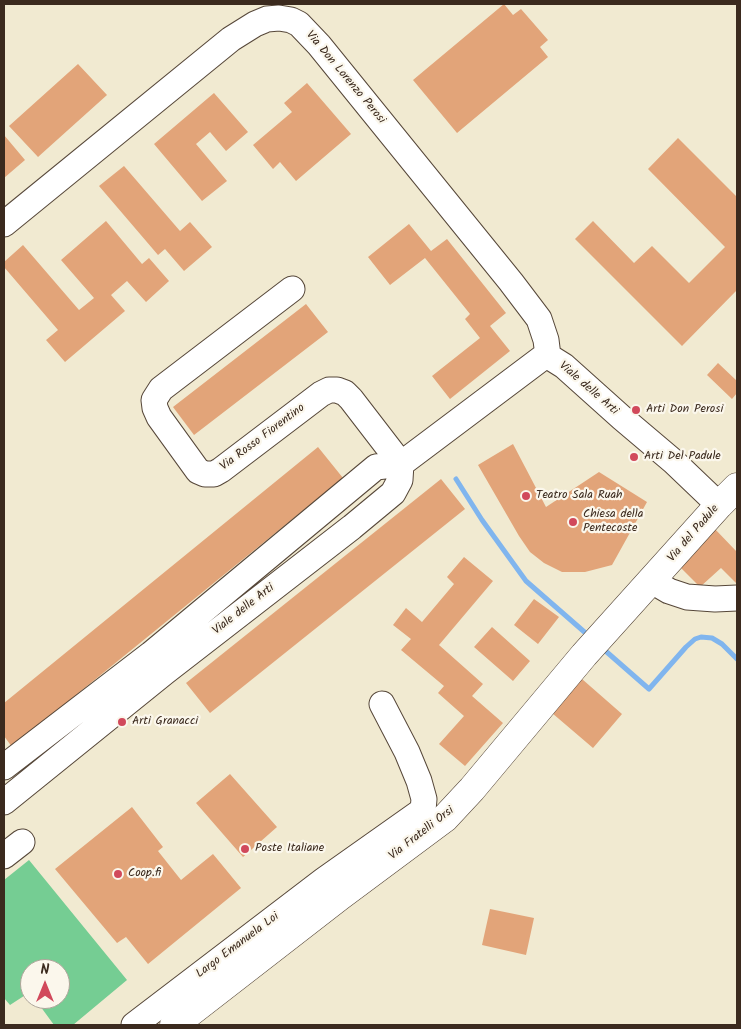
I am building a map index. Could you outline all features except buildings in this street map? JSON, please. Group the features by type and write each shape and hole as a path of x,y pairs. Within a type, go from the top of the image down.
{"main road":[{"name":"Via del Padule","path":"652,581 728,496"},
{"name":"Via Fratelli Orsi","path":"174,1025 331,888 445,818 584,655 652,581"}],"street":[{"name":"Via Don Lorenzo Perosi","path":"4,224 232,39 255,24 268,19 290,20 300,24 320,45 511,282 539,319 546,340 548,356"},
{"name":"Via Rosso Fiorentino","path":"292,289 161,389 154,400 155,408 160,417 198,471 205,474 214,474 321,394 329,390 337,390 345,393 351,399 401,464"},
{"name":"Viale delle Arti","path":"4,766 158,663 352,527 393,492 400,480 401,464 542,358 548,356 564,366 674,462 728,496"},
{"path":"652,581 669,591 687,597 737,598"},
{"name":"Viale delle Arti","path":"4,802 158,663"},
{"name":"Via Fratelli Orsi","path":"331,888 423,810 424,799 419,781 407,752 382,704"},
{"name":"Largo Emanuela Loi","path":"134,1025 331,888"}],"green space":[{"path":"29,860 127,980 73,1025 54,1025 42,1009 70,1009 70,959 20,959 20,998 10,1005 4,998 4,880"}],"waterway":[{"path":"456,479 482,520 526,581 589,636"},
{"path":"601,647 649,689 695,639 701,637 712,638 722,644 737,659"}],"place":[{"name":"Arti Don Perosi","path":"636,410"},
{"name":"Arti Del Padule","path":"634,457"},
{"name":"Teatro Sala Ruah","path":"526,496"},
{"name":"Chiesa della Pentecoste","path":"573,522"},
{"name":"Arti Granacci","path":"122,722"},
{"name":"Poste Italiane","path":"245,849"},
{"name":"Coop.fi","path":"118,874"}]}
